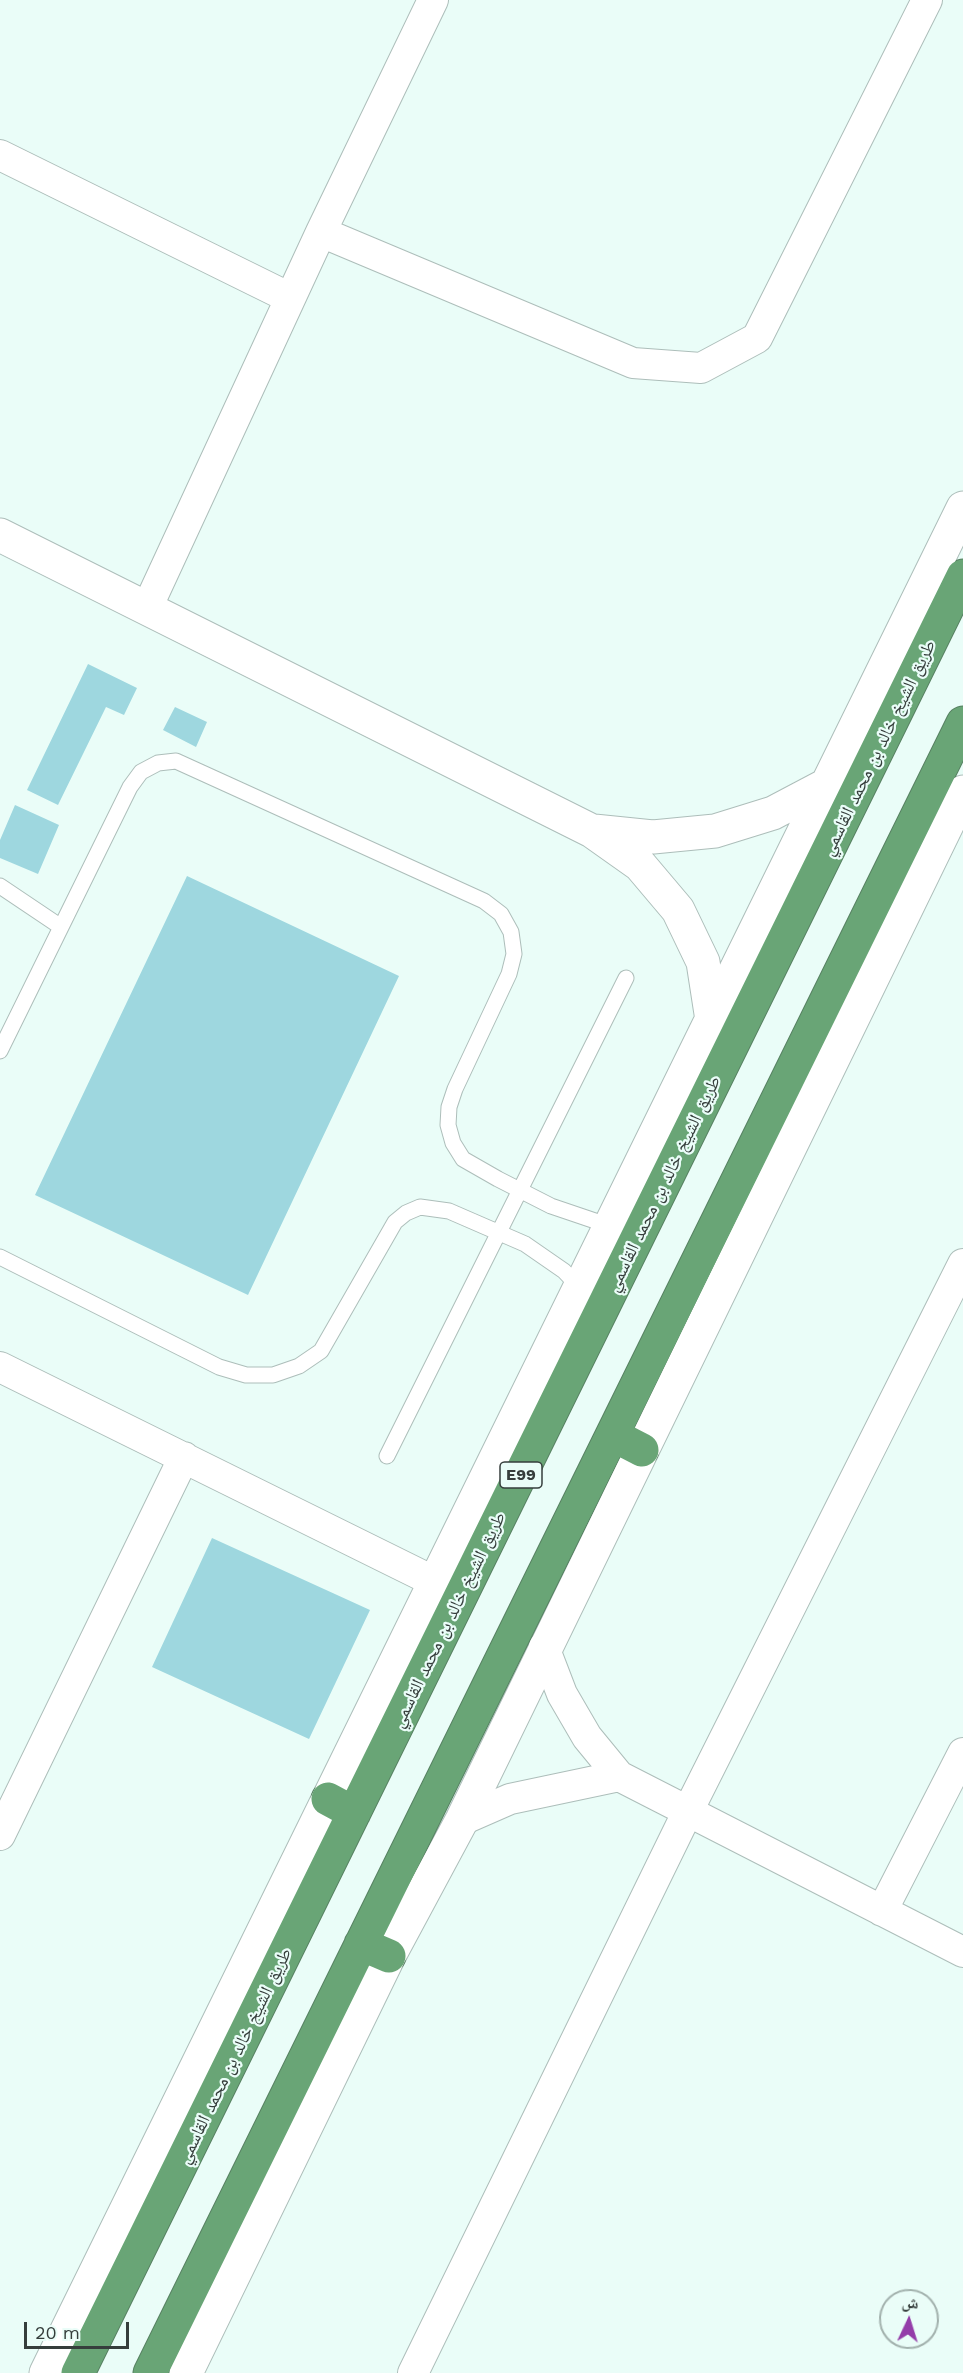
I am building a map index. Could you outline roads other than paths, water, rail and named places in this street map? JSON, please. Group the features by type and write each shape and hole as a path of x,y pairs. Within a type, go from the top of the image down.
{"highway":[{"name":"طريق الشيخ خالد بن محمد القاسمي","path":"78,2373 341,1806 963,576"},
{"path":"150,2373 375,1950 613,1435 959,741"},
{"path":"613,1435 642,1450"}],"street":[{"path":"321,232 633,363 701,368 757,338 927,0"},
{"path":"147,608 290,298 431,1"},
{"path":"0,155 290,298"},
{"path":"46,2373 341,1806 435,1582 963,508"},
{"path":"0,535 592,831 640,865 678,910 703,963 711,1020"},
{"path":"592,831 653,837 715,831 773,813 828,784"},
{"path":"186,2373 375,1950 462,1820 544,1647 963,792"},
{"path":"413,2373 688,1811 963,1264"},
{"path":"0,1367 435,1582"},
{"path":"0,1835 184,1457"},
{"path":"544,1647 562,1694 588,1737 619,1776 963,1952"},
{"path":"882,1911 963,1753"},
{"path":"462,1820 510,1799 619,1776"}],"lane":[{"path":"0,1051 130,787 141,772 158,763 176,761 194,767 484,901 501,914 511,932 514,954 509,974 454,1089 449,1107 448,1125 453,1143 463,1159 520,1190 570,1214 609,1226"},
{"path":"0,886 61,927"},
{"path":"387,1456 626,978"},
{"path":"0,1257 219,1367 246,1375 273,1375 299,1366 321,1351 395,1222 406,1213 420,1207 435,1207 500,1231 546,1256 580,1288"}]}
